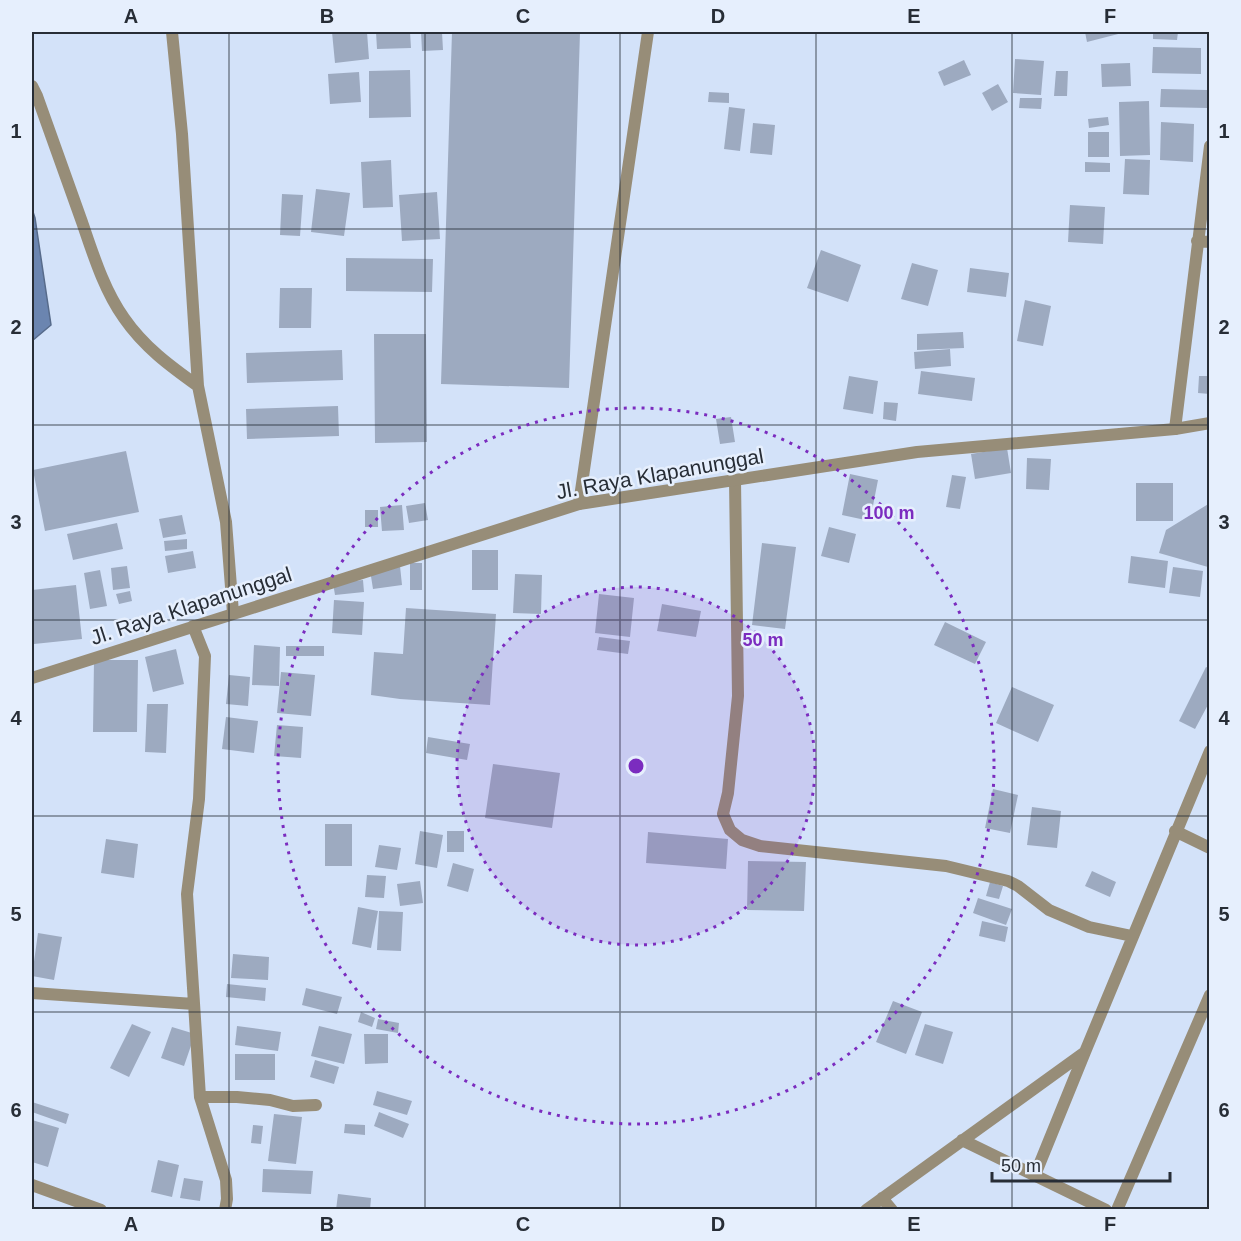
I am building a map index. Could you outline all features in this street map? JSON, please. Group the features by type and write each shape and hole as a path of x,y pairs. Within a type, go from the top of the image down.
{"street":[{"path":"172,32 182,134 198,386 226,522 233,613"},
{"path":"579,504 648,32"},
{"path":"32,86 109,292 123,317 137,335 161,360 198,386"},
{"path":"1175,429 1203,241 1209,146"},
{"name":"Jl. Raya Klapanunggal","path":"32,678 579,504 916,452 1175,429 1209,423"},
{"path":"735,480 738,696 728,793 723,814 730,830 742,840 760,846 946,866 1008,881 1049,909 1089,927 1132,936"},
{"path":"193,626 205,656 199,799 187,894 200,1097 226,1180 225,1209"},
{"path":"1035,1175 1209,751"},
{"path":"1175,831 1209,848"},
{"path":"32,993 194,1004"},
{"path":"1117,1209 1209,995"},
{"path":"866,1209 1085,1052"},
{"path":"200,1097 270,1100 293,1106 316,1105"},
{"path":"962,1140 1106,1209"},
{"path":"32,1185 101,1209"},
{"path":"882,1198 892,1209"}],"water":[{"path":"32,209 51,325 32,341"}],"building":[{"path":"332,32 367,32 369,59 335,63"},
{"path":"376,32 410,32 411,48 377,49"},
{"path":"421,32 442,32 443,50 422,51"},
{"path":"452,32 580,32 569,388 441,384"},
{"path":"1085,32 1126,32 1087,42"},
{"path":"1153,32 1178,32 1177,40 1153,39"},
{"path":"1153,47 1201,48 1201,74 1152,73"},
{"path":"1015,59 1044,61 1041,95 1013,93"},
{"path":"964,60 971,75 944,86 938,72"},
{"path":"1130,63 1131,86 1102,87 1101,64"},
{"path":"410,70 411,117 369,118 369,71"},
{"path":"1056,71 1068,71 1067,96 1054,96"},
{"path":"359,72 361,102 330,104 328,74"},
{"path":"998,84 1008,102 992,111 982,93"},
{"path":"1161,89 1207,90 1207,108 1160,107"},
{"path":"709,92 729,93 729,103 708,102"},
{"path":"1020,98 1042,98 1041,109 1019,108"},
{"path":"1149,101 1150,155 1120,156 1119,102"},
{"path":"729,107 745,109 740,151 724,149"},
{"path":"1108,117 1109,125 1089,128 1088,119"},
{"path":"1161,122 1194,124 1193,162 1160,160"},
{"path":"753,123 775,125 772,155 750,153"},
{"path":"1088,132 1109,132 1109,157 1088,157"},
{"path":"1125,159 1150,160 1149,195 1123,194"},
{"path":"391,160 393,207 363,208 361,162"},
{"path":"1085,162 1110,163 1110,172 1085,172"},
{"path":"316,189 350,193 344,236 311,232"},
{"path":"437,192 440,239 402,241 399,195"},
{"path":"282,194 303,195 300,236 280,235"},
{"path":"1070,205 1105,207 1103,244 1068,242"},
{"path":"821,250 861,265 848,302 807,288"},
{"path":"346,258 433,259 432,292 346,291"},
{"path":"912,263 938,270 928,306 901,299"},
{"path":"970,268 1009,273 1006,297 967,292"},
{"path":"280,288 312,288 311,328 279,328"},
{"path":"1025,300 1051,306 1043,346 1017,341"},
{"path":"963,332 964,348 917,350 917,334"},
{"path":"374,334 426,334 427,442 375,443"},
{"path":"950,349 951,366 915,369 914,352"},
{"path":"342,350 343,380 247,383 246,353"},
{"path":"921,371 975,378 972,401 918,394"},
{"path":"849,376 878,381 873,414 843,409"},
{"path":"1199,376 1210,376 1210,394 1198,393"},
{"path":"884,402 898,403 896,421 883,419"},
{"path":"338,406 339,436 247,439 246,409"},
{"path":"731,417 735,442 720,444 716,419"},
{"path":"1007,448 1011,473 975,479 971,454"},
{"path":"126,451 139,512 45,531 33,470"},
{"path":"1027,458 1051,459 1049,490 1026,489"},
{"path":"850,474 878,480 870,521 842,515"},
{"path":"952,475 966,477 960,509 946,507"},
{"path":"1136,483 1173,483 1173,521 1136,521"},
{"path":"425,503 428,520 409,523 406,506"},
{"path":"1210,503 1208,567 1159,553 1166,530"},
{"path":"402,505 404,530 382,531 380,507"},
{"path":"365,510 378,510 378,527 365,527"},
{"path":"182,515 186,534 163,538 159,519"},
{"path":"117,523 123,549 73,560 67,534"},
{"path":"829,527 856,534 849,563 821,556"},
{"path":"187,539 187,549 165,551 164,541"},
{"path":"762,543 796,547 785,629 752,625"},
{"path":"472,550 498,550 498,590 472,590"},
{"path":"193,551 196,568 168,573 165,556"},
{"path":"1131,556 1168,561 1165,588 1128,583"},
{"path":"410,563 422,563 422,590 410,590"},
{"path":"127,566 130,588 113,590 111,568"},
{"path":"400,566 402,585 373,589 370,570"},
{"path":"1173,567 1203,571 1200,597 1169,593"},
{"path":"100,570 107,606 90,609 84,573"},
{"path":"515,574 542,575 541,614 513,613"},
{"path":"363,580 364,592 335,595 333,583"},
{"path":"76,585 82,639 34,644 32,590"},
{"path":"130,591 132,601 119,604 116,594"},
{"path":"599,594 634,598 630,637 595,633"},
{"path":"334,600 364,602 362,635 332,633"},
{"path":"662,604 701,611 696,637 657,631"},
{"path":"406,608 496,614 490,705 371,695 374,652 403,654"},
{"path":"945,622 986,642 975,664 934,645"},
{"path":"599,637 630,641 628,654 597,650"},
{"path":"254,645 280,647 279,686 252,685"},
{"path":"286,646 324,646 324,656 286,656"},
{"path":"176,649 184,684 153,692 145,657"},
{"path":"94,660 138,660 137,732 93,732"},
{"path":"1206,667 1210,669 1210,701 1195,729 1179,721"},
{"path":"281,672 315,675 311,716 277,713"},
{"path":"229,675 250,677 248,706 226,704"},
{"path":"1012,687 1054,705 1038,742 996,723"},
{"path":"147,704 168,704 166,753 145,752"},
{"path":"226,717 258,721 254,753 222,749"},
{"path":"277,725 303,727 301,758 274,756"},
{"path":"428,737 470,744 467,760 426,753"},
{"path":"493,764 560,773 552,828 485,818"},
{"path":"993,789 1018,795 1010,833 985,828"},
{"path":"1032,807 1061,811 1057,848 1027,845"},
{"path":"325,824 352,824 352,866 325,866"},
{"path":"420,831 443,835 437,868 415,864"},
{"path":"447,831 464,831 464,852 447,852"},
{"path":"648,832 728,839 726,869 646,863"},
{"path":"106,839 138,844 134,878 101,873"},
{"path":"379,845 401,848 397,870 375,867"},
{"path":"748,861 806,862 804,911 747,910"},
{"path":"453,863 474,869 468,892 447,886"},
{"path":"1092,871 1116,882 1110,897 1085,886"},
{"path":"367,875 386,876 384,898 365,897"},
{"path":"420,881 423,903 400,906 397,884"},
{"path":"990,882 1003,886 999,899 986,896"},
{"path":"978,898 1012,909 1006,925 973,913"},
{"path":"358,907 378,911 371,948 352,944"},
{"path":"379,911 403,912 401,951 377,950"},
{"path":"982,921 1008,927 1005,942 979,936"},
{"path":"38,933 62,937 54,980 32,976"},
{"path":"233,954 269,957 268,980 231,978"},
{"path":"227,984 266,988 265,1001 226,997"},
{"path":"306,988 342,997 337,1014 302,1005"},
{"path":"893,1001 922,1012 906,1054 876,1042"},
{"path":"361,1012 375,1018 372,1027 358,1022"},
{"path":"378,1019 399,1023 398,1033 376,1029"},
{"path":"132,1024 151,1032 129,1077 110,1068"},
{"path":"925,1024 953,1032 943,1064 915,1055"},
{"path":"237,1026 281,1032 278,1051 235,1045"},
{"path":"319,1026 352,1034 344,1064 311,1056"},
{"path":"172,1027 195,1034 184,1066 161,1058"},
{"path":"364,1034 388,1034 388,1063 365,1064"},
{"path":"235,1054 275,1054 275,1080 235,1080"},
{"path":"315,1060 339,1067 334,1084 310,1077"},
{"path":"377,1091 412,1101 407,1115 373,1105"},
{"path":"32,1102 69,1114 66,1124 32,1112"},
{"path":"379,1112 409,1124 403,1138 374,1126"},
{"path":"274,1114 302,1117 296,1164 268,1161"},
{"path":"32,1120 59,1128 48,1167 32,1162"},
{"path":"345,1124 365,1125 365,1135 344,1133"},
{"path":"253,1125 263,1126 261,1144 251,1143"},
{"path":"158,1160 179,1165 172,1197 151,1192"},
{"path":"263,1169 313,1171 311,1194 262,1192"},
{"path":"184,1178 203,1181 200,1201 180,1198"},
{"path":"338,1194 371,1198 370,1210 336,1210"}]}
